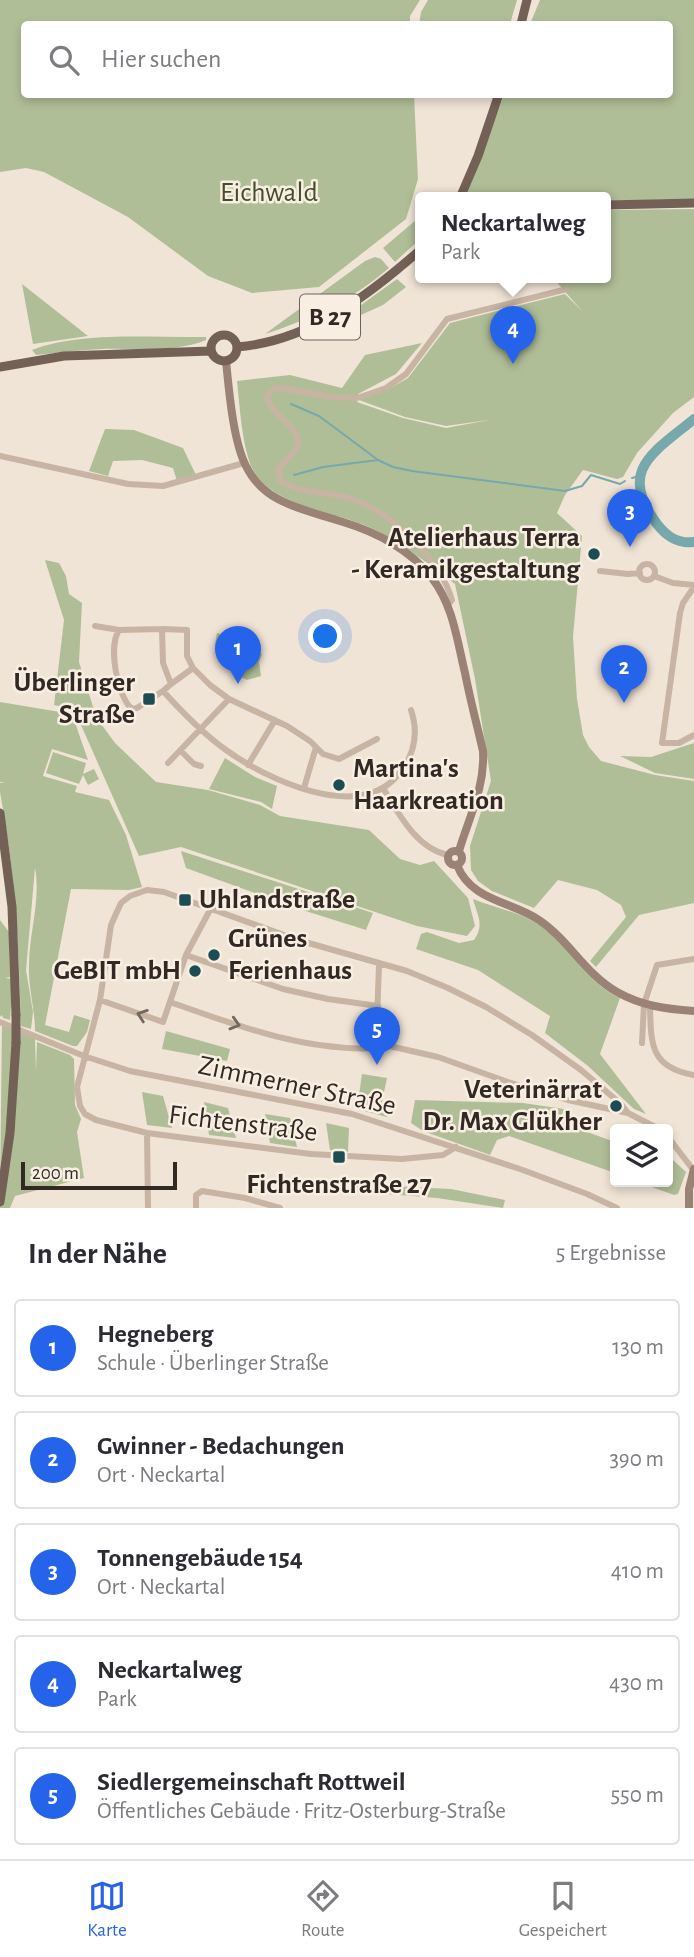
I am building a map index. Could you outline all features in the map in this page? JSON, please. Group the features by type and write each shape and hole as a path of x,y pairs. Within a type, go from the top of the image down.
{"main road":[{"path":"522,21 527,0"},
{"path":"463,192 498,98"},
{"path":"611,205 694,203"},
{"name":"B 27","path":"237,346 287,335 344,309 380,285 415,254"},
{"path":"222,335 234,339 237,346 235,356 226,361 217,359 211,351 215,339 222,335"},
{"path":"0,367 43,358 211,351"},
{"path":"0,813 12,907 16,1016 10,1133 0,1202"}],"street":[{"path":"448,606 452,600 445,580 427,557 394,524 353,499 294,488 280,480 278,469 296,450 298,436 273,410 267,395 274,388 282,388 331,397 357,398 386,388 406,374 447,319 567,289"},
{"path":"226,361 238,446 244,463 258,485 277,500 346,523 398,547 432,577 448,606 483,751 484,766 478,799 458,851 462,860 457,865"},
{"path":"0,456 128,484 163,486 244,463"},
{"path":"640,573 642,566 650,565 654,569 654,576"},
{"path":"600,571 640,573 646,579 654,576 673,583 694,586 680,613 662,743 679,743 693,737"},
{"path":"95,626 120,630 187,630 187,656 193,668 210,685 229,699 301,735 324,754 339,759 377,739"},
{"path":"162,629 163,663 171,684"},
{"path":"120,630 116,634 114,663 118,681 128,706 132,709 163,691 193,668"},
{"path":"163,691 201,730 248,765 304,788 348,797 363,796 383,788 407,764 412,752 415,729 411,710"},
{"path":"168,763 229,699"},
{"path":"248,765 275,720"},
{"path":"304,788 316,747"},
{"path":"181,751 194,764 201,766"},
{"path":"383,788 413,834 430,849 448,855"},
{"path":"448,855 454,850 458,851"},
{"path":"448,855 450,864 457,865"},
{"path":"457,865 468,884 486,896 540,920 594,976 618,993 647,1005 694,1011"},
{"path":"84,1056 100,1000 111,925 121,903 130,896 147,890 164,892 299,940 420,975 486,1007 532,1035 580,1070 628,1113"},
{"path":"100,1000 163,1022 186,955 211,908"},
{"path":"186,955 283,989 378,1006"},
{"path":"642,1043 647,1005 657,965 694,959"},
{"path":"376,1046 379,965"},
{"path":"170,1003 311,1043 342,1048 376,1046 438,1057 510,1083 568,1100 628,1113 649,1124"},
{"path":"647,1005 656,1055 672,1068 693,1075"},
{"name":"Zimmerner Straße","path":"0,1022 84,1056 150,1076 352,1114 456,1147 586,1194 617,1208"},
{"name":"Fichtenstraße","path":"84,1056 78,1097 85,1114 96,1120 147,1133 351,1158 402,1159 438,1156 456,1147"},
{"path":"147,1133 148,1208"},
{"path":"673,1144 694,1171 688,1208"},
{"path":"196,1208 198,1192 250,1199 280,1208"},
{"path":"249,1208 250,1199"}],"green space":[{"name":"Eichwald","path":"0,0 420,0 410,16 410,21 21,21 21,98 414,98 418,179 406,219 319,287 252,293 208,276 128,217 44,172 26,168 0,172"},
{"path":"428,0 517,0 511,21 420,21"},
{"path":"540,0 694,0 694,199 611,201 611,192 467,192 503,98 673,98 673,21 531,21"},
{"path":"694,209 694,397 673,413 637,453 623,477 617,479 583,470 565,495 557,513 582,536 573,637 577,699 583,735 601,761 655,775 694,781 694,903 639,915 596,967 590,961 626,917 621,905 597,890 558,880 534,908 492,891 478,881 471,870 470,846 491,781 475,679 455,584 392,539 369,527 294,502 267,486 257,476 248,457 242,431 237,381 290,375 342,388 365,355 422,343 396,374 358,394 357,402 403,418 446,428 489,420 446,426 405,417 359,400 389,389 408,378 450,323 565,294 583,312 557,283 611,283 611,210"},
{"path":"415,221 415,244 395,262 383,248"},
{"path":"375,257 381,259 389,268 360,290 315,315 265,334 365,261"},
{"path":"397,279 406,287 383,305 312,337 311,333 357,308"},
{"path":"22,284 88,336 33,344"},
{"path":"206,337 206,340 194,344 155,349 102,349 36,355 32,350 72,340 95,338"},
{"path":"105,429 134,430 183,448 196,475 177,481 173,468 142,460 113,461 108,476 89,471"},
{"path":"45,560 59,563 66,576 69,594 82,603 79,662 95,713 54,705 64,620"},
{"path":"217,633 233,638 262,654 259,662 261,676 247,680 233,673 228,660 215,645"},
{"path":"0,702 72,714 88,760 52,749 43,776 77,786 75,792 109,800 126,835 142,887 129,890 71,889 45,1025 69,1032 74,1015 90,1020 87,1032 77,1046 35,1031 29,973 37,892 35,868 26,970 33,1012 31,1029 21,1026 15,909 0,792 0,783 5,783 0,782"},
{"path":"85,720 99,721 115,743 156,782 208,790 260,805 280,816 369,830 400,859 420,865 434,861 468,898 475,926 467,936 417,926 181,847 139,856 81,725"},
{"path":"694,743 694,779 655,773 620,756 651,757"},
{"path":"53,752 86,763 83,774 94,769 99,779 88,785 83,775 79,784 46,773"},
{"path":"225,758 255,777 277,786 272,809 261,802 209,789"},
{"path":"181,851 373,913 366,930 293,907 186,868"},
{"path":"473,899 518,914 544,928 563,945 588,975 608,992 620,998 600,1054 646,1114 634,1109 588,1066 545,1033 550,1016 478,970 416,949 421,934 427,932 459,943 474,940 480,924"},
{"path":"0,920 9,932 10,977 5,978 13,979 10,1020 2,1015 0,1017"},
{"path":"2,1024 14,1029 0,1194"},
{"path":"18,1030 35,1038 36,1072 37,1042 74,1059 75,1105 81,1119 77,1132 84,1178 15,1196 10,1208 0,1208"},
{"path":"166,1031 230,1049 227,1061 162,1049"},
{"path":"362,1074 387,1078 382,1102 388,1113 387,1117 357,1109"},
{"path":"142,1092 163,1096 172,1128 147,1125"},
{"path":"415,1100 523,1103 564,1109 559,1122 610,1140 610,1171 509,1136 497,1140 490,1155 423,1131 411,1123"},
{"path":"204,1102 228,1108 236,1138 209,1135"},
{"path":"265,1114 290,1118 297,1147 270,1143"},
{"path":"326,1123 349,1128 348,1152 330,1150"},
{"path":"673,1160 686,1172 678,1194 652,1187 673,1187"},
{"path":"350,1184 451,1189 505,1200 503,1208 437,1198 349,1191"}],"waterway":[{"path":"291,404 319,416 378,460 393,467 565,491 582,486 591,475 620,484 625,481"},
{"path":"694,419 654,453 640,476 640,490 645,505 657,524 673,539 694,542"},
{"path":"294,475 323,467 378,460"},
{"path":"632,478 640,476"}],"place":[{"name":"Neckartalweg","path":"513,364"},
{"name":"Tonnengebäude 154","path":"630,547"},
{"name":"Atelierhaus Terra - Keramikgestaltung","path":"594,554"},
{"name":"Hegneberg","path":"238,684"},
{"name":"Überlinger Straße","path":"149,699"},
{"name":"Gwinner - Bedachungen","path":"624,703"},
{"name":"Martina's Haarkreation","path":"339,785"},
{"name":"Uhlandstraße","path":"185,900"},
{"name":"Grünes Ferienhaus","path":"214,955"},
{"name":"GeBIT mbH","path":"195,971"},
{"name":"Siedlergemeinschaft Rottweil","path":"377,1065"},
{"name":"Veterinärrat Dr. Max Glükher","path":"616,1106"},
{"name":"Fichtenstraße 27","path":"339,1157"}]}
